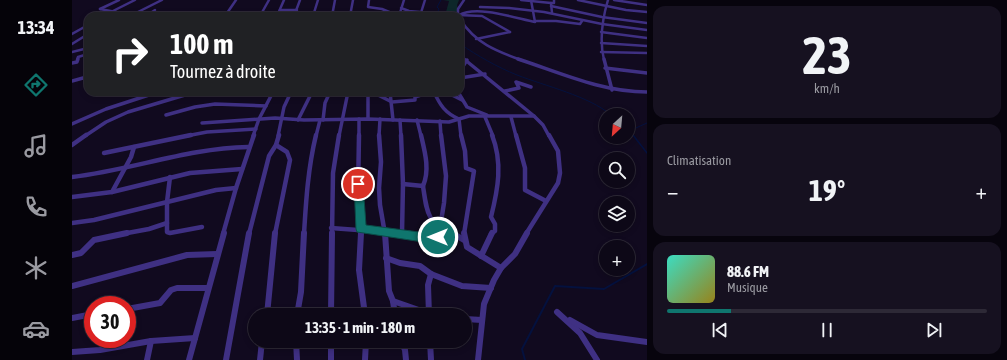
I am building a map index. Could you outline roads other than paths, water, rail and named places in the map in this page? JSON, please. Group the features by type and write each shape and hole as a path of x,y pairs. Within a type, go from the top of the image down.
{"street":[{"path":"115,12 100,9 119,0"},
{"path":"111,11 135,0"},
{"path":"140,12 162,0"},
{"path":"228,12 236,0"},
{"path":"262,12 269,0"},
{"path":"284,0 280,10 297,10 300,0"},
{"path":"314,12 318,0"},
{"path":"330,0 335,0 333,12"},
{"path":"350,12 353,0"},
{"path":"369,0 368,7 382,9 389,12"},
{"path":"400,12 403,0"},
{"path":"421,12 425,0"},
{"path":"459,12 460,4 464,0"},
{"path":"521,0 552,3 602,17 647,23"},
{"path":"531,0 535,21"},
{"path":"578,0 647,12"},
{"path":"608,0 602,17 601,52 612,90"},
{"path":"614,0 647,5"},
{"path":"607,5 624,2"},
{"path":"552,3 552,14"},
{"path":"481,14 480,6 533,11 582,21 647,30"},
{"path":"149,7 155,10 152,12"},
{"path":"401,8 413,12"},
{"path":"476,39 510,32 481,14"},
{"path":"464,15 499,14 542,22 556,21 580,24 582,21"},
{"path":"556,21 563,16"},
{"path":"464,26 483,45 498,52 587,83 612,90 647,92"},
{"path":"73,34 84,27"},
{"path":"602,32 647,38"},
{"path":"73,34 84,35"},
{"path":"72,44 84,37"},
{"path":"601,43 647,46"},
{"path":"72,52 84,49"},
{"path":"601,52 647,53"},
{"path":"72,63 77,62 78,57 84,55"},
{"path":"464,58 505,91 543,125 558,151 560,173 555,190 546,201 515,254 501,268 491,288 484,304 478,360"},
{"path":"464,65 467,60"},
{"path":"605,68 647,73"},
{"path":"464,77 484,74"},
{"path":"72,81 84,78"},
{"path":"505,91 519,88 516,82 531,87"},
{"path":"72,124 106,109 146,96"},
{"path":"72,145 106,122 128,112 182,96"},
{"path":"189,360 217,254 248,147 256,129 258,119 270,96"},
{"path":"226,360 242,282 246,246 258,195 269,156 276,145 283,118 284,107 289,96"},
{"path":"298,120 310,96"},
{"path":"298,308 301,292 307,186 311,168 310,161 328,96"},
{"path":"331,308 333,172 341,120 347,96"},
{"path":"368,96 368,119"},
{"path":"380,96 392,102 415,100 414,97 418,96"},
{"path":"391,96 393,120"},
{"path":"436,96 440,106 444,110 459,119"},
{"path":"454,96 462,100 472,109 494,117"},
{"path":"460,96 462,100"},
{"path":"166,115 195,107 215,104 266,106"},
{"path":"202,123 283,118 298,120 380,119 449,122 469,116 534,116"},
{"path":"481,256 490,235 495,231 495,224 490,217 498,190 500,173 496,146 485,116"},
{"path":"511,117 525,168 525,190 546,201"},
{"path":"359,119 360,154 358,193 361,229 359,270 364,308"},
{"path":"380,119 379,133 381,170 379,188 381,215 385,232 389,291 394,308"},
{"path":"459,119 460,132 465,151 466,168 474,172 464,227 464,240"},
{"path":"400,120 403,184 402,233"},
{"path":"417,120 426,165 426,179 423,186 428,213 440,229 460,236 468,248 501,268"},
{"path":"331,228 402,233 436,239 440,229 446,176 442,153 440,121"},
{"path":"104,153 207,132 256,129"},
{"path":"268,308 276,228 290,160 290,156 285,149 276,145"},
{"path":"112,192 134,147"},
{"path":"72,177 124,170 214,148 248,147"},
{"path":"72,198 112,192 204,170 242,169"},
{"path":"170,177 167,202 168,233 202,227"},
{"path":"403,184 423,186"},
{"path":"72,223 94,220 167,202 182,200 221,189 236,188"},
{"path":"72,255 81,253 94,240 149,229 167,222"},
{"path":"72,286 187,255 217,254"},
{"path":"386,258 400,263 420,266 431,274 462,286 491,288"},
{"path":"429,308 428,285 431,274"},
{"path":"136,307 160,303 171,290 177,288 208,288"},
{"path":"393,301 411,308"},
{"path":"557,312 597,335 647,342"},
{"path":"72,318 84,316"},
{"path":"472,319 482,320"},
{"path":"570,320 588,342 597,360"},
{"path":"72,352 100,350 151,341 195,338"},
{"path":"147,360 151,341"},
{"path":"260,360 261,348"},
{"path":"296,348 297,360"},
{"path":"331,348 331,360"},
{"path":"365,360 366,348"},
{"path":"404,348 406,360"},
{"path":"430,348 431,360"}],"waterway":[{"path":"438,12 439,9 437,7 441,0"},
{"path":"464,46 481,57 517,75 579,97 602,108"},
{"path":"635,128 647,123"},
{"path":"635,138 647,153"},
{"path":"525,360 522,349 555,286 604,289 647,264"}]}
